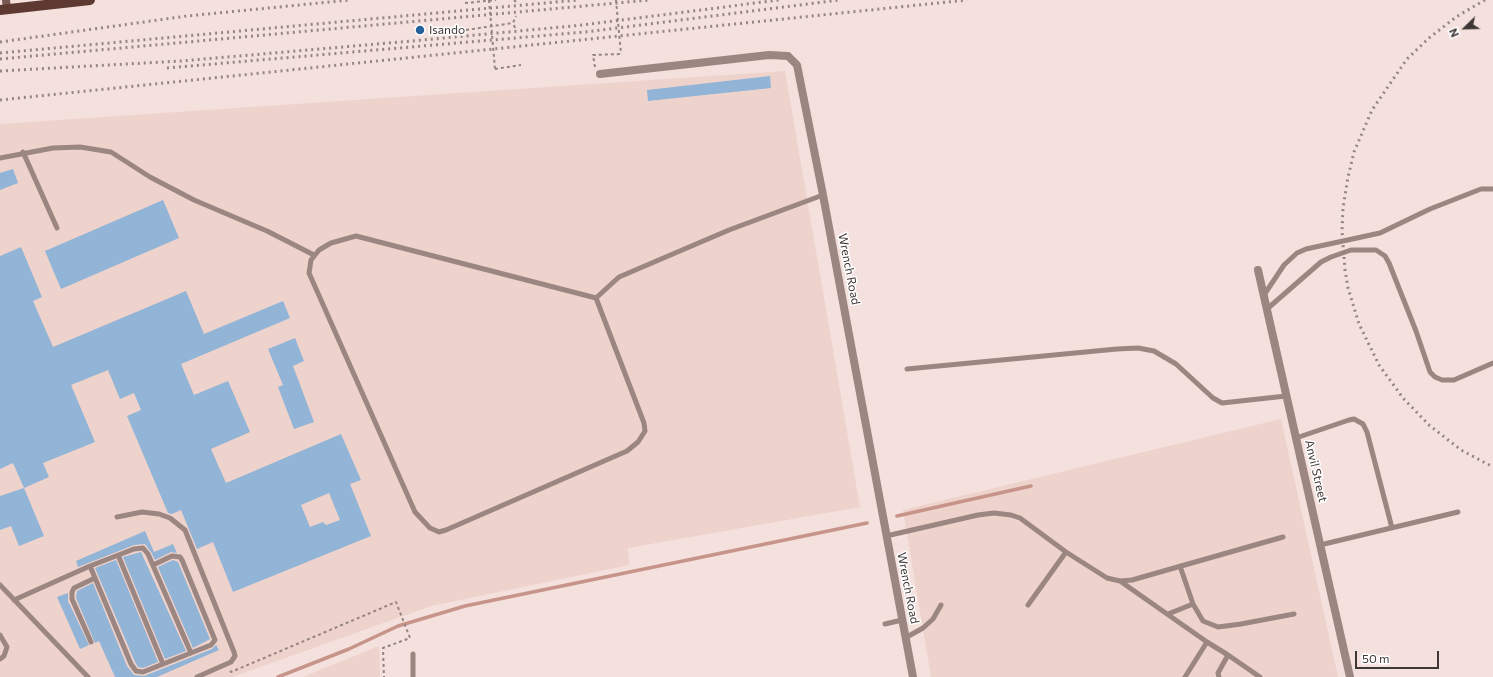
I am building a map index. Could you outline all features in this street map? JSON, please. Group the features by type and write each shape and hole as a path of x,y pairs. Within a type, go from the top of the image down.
{"main road":[{"path":"4,6 90,0"}],"street":[{"name":"Wrench Road","path":"600,74 769,55 788,56 793,60 799,70 913,677"},
{"name":"Anvil Street","path":"1258,270 1350,677"}],"lane":[{"path":"0,158 24,152 80,147 112,152 150,177 194,200 267,230 314,254"},
{"path":"24,152 57,228"},
{"path":"1264,295 1284,265 1297,253 1329,243 1380,233 1430,209 1481,190 1493,189"},
{"path":"596,298 619,277 729,230 823,195"},
{"path":"356,236 596,298 642,415 645,431 638,442 628,451 557,483 439,532 427,526 415,512 309,273 311,260 314,254 331,243 356,236"},
{"path":"1267,309 1321,262 1331,256 1351,250 1376,250 1385,256 1416,331 1430,372 1435,377 1442,380 1454,380 1493,363"},
{"path":"907,369 1138,348 1154,351 1176,364 1213,398 1222,403 1286,396"},
{"path":"1296,438 1349,420 1354,419 1362,424 1367,432 1392,528"},
{"path":"116,517 142,512 159,514 170,518 182,527 234,652 233,659 228,664 197,677"},
{"path":"1320,545 1458,512"},
{"path":"886,536 978,515 994,513 1011,515 1020,518 1066,552 1107,578 1120,581 1132,580 1283,538"},
{"path":"14,600 90,566 138,547 143,548 146,550 153,565 191,653"},
{"path":"1028,605 1066,552"},
{"path":"118,555 163,664"},
{"path":"90,566 134,668 139,672 143,672 211,645 215,638 180,557 172,556 153,565"},
{"path":"1180,566 1193,604 1203,621 1218,627 1294,614"},
{"path":"90,642 72,598 72,592 74,588 95,578"},
{"path":"1120,581 1260,677"},
{"path":"0,585 88,677"},
{"path":"1168,614 1193,604"},
{"path":"905,638 924,628 933,619 941,605"},
{"path":"885,624 902,620"},
{"path":"0,635 7,647 4,656 0,659"},
{"path":"1185,677 1207,642"},
{"path":"413,654 413,677"},
{"path":"1218,677 1218,673 1228,655"}],"path":[{"path":"465,3 496,0"},
{"path":"596,55 621,54 616,0"},
{"path":"489,1 495,69 521,65"},
{"path":"515,28 513,23 516,16"},
{"path":"466,30 513,23"},
{"path":"228,664 231,672 396,602 410,638 382,648 384,677"}],"shaded area":[{"path":"785,71 860,507 628,548 629,565 431,606 232,677 0,677 0,124"},
{"path":"1281,419 1338,677 931,677 903,510"},
{"path":"379,646 380,677 303,677"}],"building":[{"path":"770,76 771,88 648,101 647,90"},
{"path":"13,169 18,183 0,190 0,173"},
{"path":"163,200 179,238 61,289 45,251"},
{"path":"21,247 42,297 33,301 53,347 186,291 204,334 283,301 290,318 181,364 194,395 228,381 250,432 211,449 226,483 341,434 361,480 350,484 371,536 233,592 213,542 197,549 181,510 172,514 168,513 127,416 141,410 134,393 120,399 108,370 71,385 95,442 43,463 49,477 24,488 13,463 0,469 0,256","holes":["329,493 340,520 326,525 323,522 310,527 301,505"]},
{"path":"295,338 304,361 293,366 314,422 294,429 278,387 283,385 268,349"},
{"path":"24,488 44,536 19,546 11,526 0,530 0,496"},
{"path":"145,531 154,552 173,544 177,553 171,552 155,560 145,544 134,545 78,567 76,561"},
{"path":"141,552 186,651 165,659 123,557"},
{"path":"116,560 158,662 143,668 138,667 135,662 95,568"},
{"path":"173,560 178,562 210,639 193,648 158,567"},
{"path":"93,583 127,666 134,675 144,676 212,649 216,645 219,650 157,677 115,677 99,641 95,643 76,598 77,591"},
{"path":"68,593 68,601 89,645 80,649 57,597"}],"waterway":[{"path":"897,516 1031,486"},
{"path":"278,677 349,649 398,626 465,606 867,523"}],"railway":[{"path":"0,42 187,16 350,0"},
{"path":"0,53 578,0"},
{"path":"0,59 650,0"},
{"path":"0,71 181,61 412,41 583,25 779,0"},
{"path":"167,68 585,32 839,0"},
{"path":"0,100 967,0"},
{"path":"1485,0 1456,17 1429,38 1407,59 1372,110 1354,152 1343,208 1342,231 1348,288 1359,324 1379,365 1403,398 1429,425 1461,450 1493,467"}],"place":[{"name":"Isando","path":"420,30"}]}
